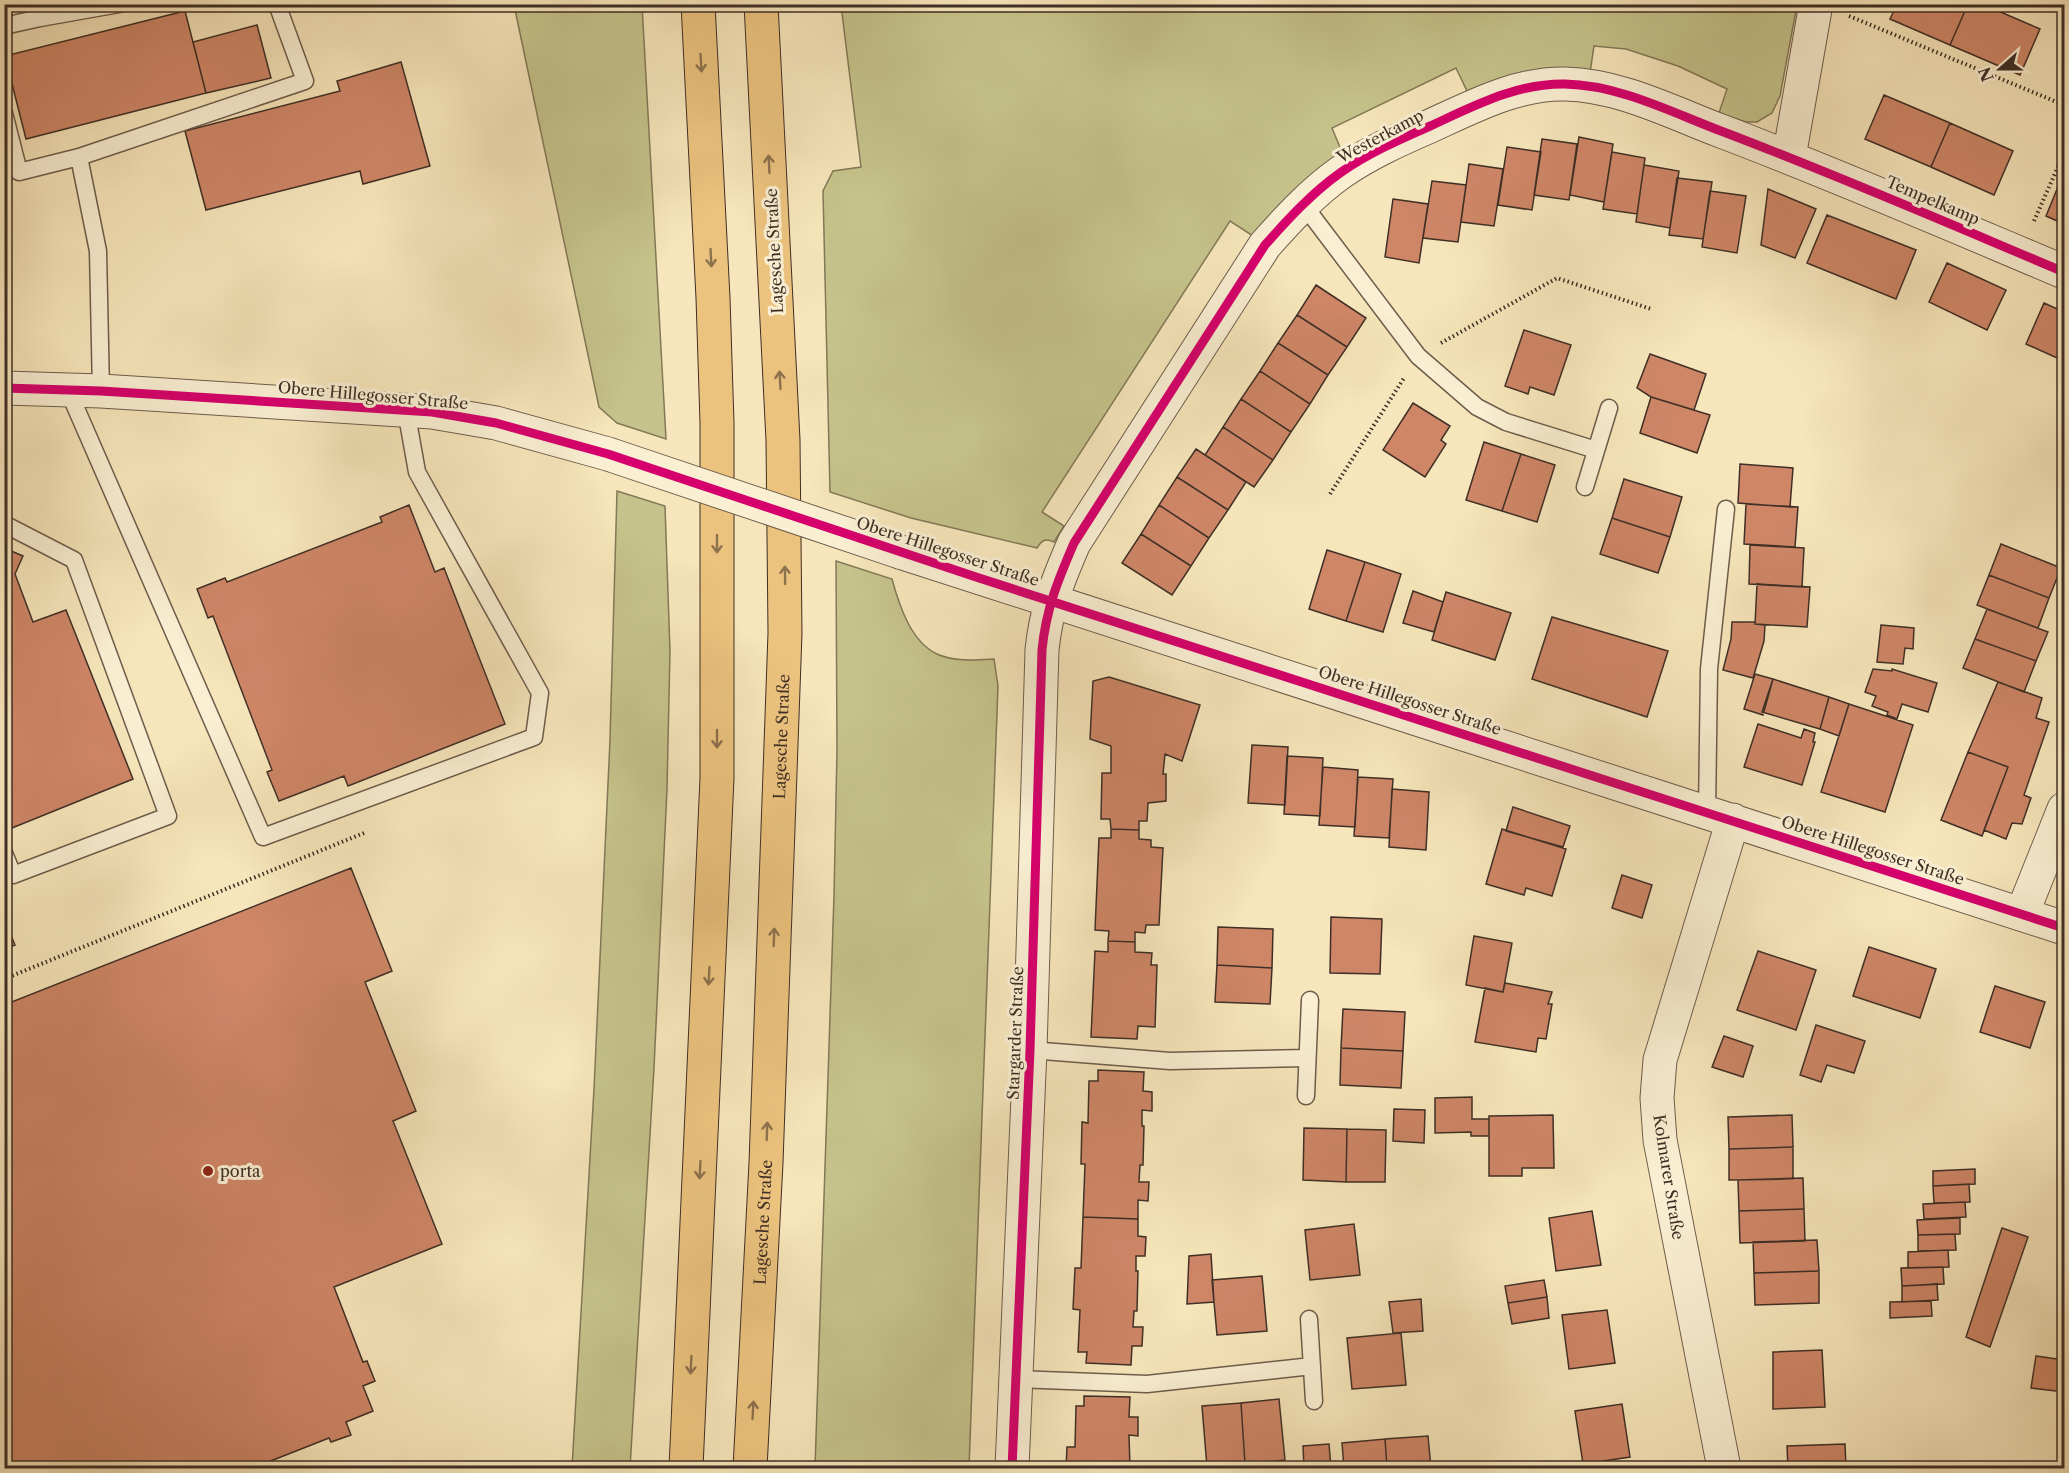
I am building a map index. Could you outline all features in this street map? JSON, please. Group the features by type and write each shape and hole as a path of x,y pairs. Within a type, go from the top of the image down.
{"highway":[{"path":"686,1468 717,778 717,423 698,4"},
{"name":"Lagesche Straße","path":"750,1468 766,1164 785,633 783,440 761,4"}],"street":[{"path":"1789,157 1816,4"},
{"name":"Westerkamp","path":"1051,600 1074,543 1252,263 1265,245 1303,204 1340,173 1401,139 1494,97 1519,90 1565,84 1612,90 1789,157"},
{"name":"Tempelkamp","path":"1789,157 2064,272"},
{"name":"Obere Hillegosser Straße","path":"4,388 100,391 406,410 496,423 608,454 900,552 2064,928"},
{"name":"Stargarder Straße","path":"1012,1468 1030,1050 1042,650 1045,621 1051,600"},
{"path":"2022,914 2064,809"},
{"name":"Kolmarer Straße","path":"1720,816 1660,1060 1657,1098 1660,1140 1724,1468"}],"lane":[{"path":"4,26 39,11 118,4"},
{"path":"4,113 19,172 79,157 305,81 277,4"},
{"path":"79,157 98,251 100,391"},
{"path":"1303,204 1418,356 1477,407 1506,422 1596,450"},
{"path":"68,390 263,837 534,737 540,693 417,472 406,410"},
{"path":"1585,487 1609,408"},
{"path":"1720,816 1709,669 1726,509"},
{"path":"4,524 75,560 168,816 13,875 4,853"},
{"path":"1306,1096 1311,1000"},
{"path":"1030,1050 1170,1061 1307,1058"},
{"path":"1308,1318 1314,1401"},
{"path":"1015,1379 1147,1384 1312,1366"}],"path":[{"path":"1855,18 2064,105"},
{"path":"2020,253 2064,153"},
{"path":"1330,494 1418,356 1557,278 1651,309"},
{"path":"4,979 364,833"}],"shaded area":[{"path":"514,5 642,5 666,439 617,423 599,407"},
{"path":"841,5 1797,5 1780,96 1772,113 1757,122 1746,122 1719,113 1727,89 1678,66 1626,49 1594,46 1590,73 1489,83 1467,91 1456,68 1332,128 1342,152 1253,236 1230,221 1042,512 1064,526 1054,542 1044,540 1037,548 911,518 830,492 823,191 833,171 861,167"},
{"path":"617,491 665,506 670,651 667,789 654,1068 630,1468 572,1468 594,1089 610,740"},
{"path":"836,561 892,579 902,611 920,641 937,654 951,658 994,659 998,686 969,1468 815,1468 834,896 837,750"}],"building":[{"path":"1897,4 1968,4 1950,45 1890,19"},
{"path":"1968,4 1982,4 2040,29 2020,75 1950,45"},
{"path":"185,11 206,93 26,139 5,56"},
{"path":"257,25 271,78 206,93 193,42"},
{"path":"401,62 430,166 363,184 360,171 206,210 185,131 340,91 337,81"},
{"path":"1884,95 1950,123 1931,167 1865,139"},
{"path":"1950,123 2013,151 1994,195 1931,167"},
{"path":"1579,137 1613,144 1604,202 1570,195"},
{"path":"1542,139 1577,144 1569,200 1534,195"},
{"path":"1507,147 1541,152 1532,210 1498,205"},
{"path":"1612,152 1645,158 1637,214 1603,209"},
{"path":"1469,164 1503,169 1494,226 1461,222"},
{"path":"1644,165 1679,171 1670,228 1636,222"},
{"path":"2064,172 2064,224 2046,216"},
{"path":"1677,178 1712,182 1703,239 1669,235"},
{"path":"1432,181 1466,185 1458,242 1423,238"},
{"path":"1768,189 1816,209 1795,258 1761,245"},
{"path":"1710,191 1746,196 1737,253 1702,247"},
{"path":"1393,199 1428,204 1419,263 1385,257"},
{"path":"1827,215 1916,250 1896,299 1807,263"},
{"path":"1947,263 2006,290 1987,330 1929,302"},
{"path":"1316,285 1366,318 1347,347 1297,315"},
{"path":"2044,303 2064,312 2064,361 2026,344"},
{"path":"1297,315 1347,347 1328,375 1278,343"},
{"path":"1524,330 1571,345 1554,395 1530,387 1528,394 1505,386"},
{"path":"1278,343 1328,375 1310,404 1260,371"},
{"path":"1650,354 1706,374 1694,410 1651,397 1637,388"},
{"path":"1260,371 1310,404 1291,432 1241,399"},
{"path":"1651,397 1710,415 1697,453 1640,433"},
{"path":"1241,399 1291,432 1273,460 1223,427"},
{"path":"1413,403 1450,426 1441,440 1446,444 1425,477 1383,450"},
{"path":"1223,427 1273,460 1254,487 1205,455"},
{"path":"1484,442 1521,454 1502,511 1466,500"},
{"path":"1196,449 1246,482 1228,510 1177,477"},
{"path":"1521,454 1555,465 1537,522 1502,511"},
{"path":"1740,464 1793,468 1790,507 1738,503"},
{"path":"1177,477 1228,510 1209,538 1159,505"},
{"path":"1624,479 1682,497 1670,537 1612,518"},
{"path":"1746,504 1798,507 1795,547 1744,544"},
{"path":"409,505 435,572 444,568 505,724 348,786 344,776 279,801 267,772 272,770 213,616 208,618 197,589 225,578 227,582 382,522 380,517"},
{"path":"1159,505 1209,538 1191,566 1141,534"},
{"path":"1612,518 1670,537 1658,573 1600,554"},
{"path":"1141,534 1191,566 1172,595 1122,563"},
{"path":"2001,544 2061,568 2049,598 1989,575"},
{"path":"1750,545 1804,548 1802,587 1749,584"},
{"path":"4,548 23,556 15,574 33,622 66,610 133,779 7,830 4,824"},
{"path":"1327,550 1365,562 1346,621 1309,609"},
{"path":"1365,562 1401,574 1383,632 1346,621"},
{"path":"1989,575 2049,598 2038,628 1977,605"},
{"path":"1757,584 1810,587 1807,627 1755,624"},
{"path":"1413,591 1443,602 1434,632 1403,623"},
{"path":"1446,592 1511,613 1495,660 1432,640"},
{"path":"1987,609 2048,632 2036,661 1975,639"},
{"path":"1552,617 1668,651 1647,717 1532,679"},
{"path":"1732,622 1755,622 1755,624 1765,625 1764,641 1753,678 1723,670 1731,639"},
{"path":"1881,625 1914,628 1913,649 1905,648 1903,664 1877,662"},
{"path":"1975,639 2036,661 2024,692 1963,668"},
{"path":"1873,669 1892,671 1892,669 1937,683 1928,712 1902,704 1897,719 1887,715 1888,712 1872,706 1876,696 1865,692"},
{"path":"1755,674 1773,679 1763,715 1744,709"},
{"path":"1109,677 1200,705 1182,761 1165,754 1163,774 1166,774 1166,801 1148,803 1147,821 1139,821 1139,830 1111,829 1110,819 1101,819 1102,773 1111,773 1111,746 1090,739 1093,681"},
{"path":"1773,679 1829,697 1820,729 1762,712"},
{"path":"1998,682 2042,698 2036,718 2049,722 2024,795 2031,798 2022,824 2012,823 2006,839 1984,830 2008,767 1968,752"},
{"path":"1829,697 1849,704 1839,736 1820,729"},
{"path":"1849,704 1913,725 1885,812 1821,792"},
{"path":"1758,724 1801,738 1804,729 1815,733 1813,742 1815,742 1802,785 1744,767"},
{"path":"1252,745 1288,747 1285,805 1248,803"},
{"path":"1968,752 2008,767 1982,836 1941,820"},
{"path":"1287,756 1323,758 1320,816 1284,814"},
{"path":"1323,767 1358,770 1355,827 1319,825"},
{"path":"1358,777 1393,779 1389,838 1354,836"},
{"path":"1392,789 1429,792 1426,850 1389,847"},
{"path":"1513,807 1570,826 1563,847 1506,831"},
{"path":"1111,829 1139,830 1139,839 1151,840 1151,847 1163,848 1159,925 1146,925 1145,933 1135,932 1135,942 1108,941 1109,931 1095,930 1099,838 1111,838"},
{"path":"1502,829 1566,849 1552,896 1526,888 1524,895 1486,884"},
{"name":"porta","path":"351,868 392,971 365,982 416,1111 393,1121 442,1244 334,1287 363,1362 367,1361 375,1381 363,1386 373,1411 346,1422 351,1435 331,1442 329,1438 258,1466 259,1468 4,1468 4,1005"},
{"path":"1622,875 1652,885 1642,918 1612,908"},
{"path":"1331,917 1382,919 1380,974 1330,973"},
{"path":"4,919 15,945 4,949"},
{"path":"1218,927 1273,929 1272,968 1217,965"},
{"path":"1474,936 1512,943 1503,992 1466,985"},
{"path":"1108,941 1135,942 1135,952 1152,953 1151,965 1157,965 1155,1027 1138,1026 1137,1039 1091,1037 1095,951 1108,952"},
{"path":"1869,947 1936,969 1920,1018 1853,996"},
{"path":"1758,951 1816,970 1796,1030 1737,1010"},
{"path":"1217,965 1272,968 1270,1004 1215,1002"},
{"path":"1505,983 1552,992 1548,1004 1552,1004 1546,1039 1538,1038 1536,1052 1475,1042 1485,988 1503,992"},
{"path":"1995,986 2045,1002 2030,1048 1980,1032"},
{"path":"1343,1009 1405,1012 1403,1051 1341,1048"},
{"path":"1816,1025 1865,1041 1854,1073 1827,1065 1821,1082 1800,1075"},
{"path":"1724,1036 1753,1046 1743,1077 1712,1067"},
{"path":"1341,1048 1403,1051 1401,1088 1340,1085"},
{"path":"1098,1070 1144,1072 1143,1091 1152,1092 1152,1111 1142,1110 1143,1165 1140,1165 1139,1182 1149,1182 1148,1201 1138,1200 1138,1219 1083,1217 1085,1164 1081,1164 1082,1122 1088,1123 1089,1081 1098,1081"},
{"path":"1472,1097 1472,1119 1489,1119 1489,1136 1471,1136 1471,1132 1435,1133 1435,1098"},
{"path":"1394,1109 1425,1110 1424,1143 1393,1141"},
{"path":"1553,1115 1554,1168 1522,1168 1522,1176 1489,1176 1489,1116"},
{"path":"1792,1115 1793,1147 1729,1149 1728,1117"},
{"path":"1304,1128 1347,1129 1346,1182 1303,1180"},
{"path":"1347,1129 1386,1130 1385,1182 1346,1182"},
{"path":"1793,1147 1793,1179 1729,1180 1729,1149"},
{"path":"1975,1169 1975,1184 1933,1186 1933,1171"},
{"path":"1803,1178 1804,1209 1739,1211 1738,1180"},
{"path":"1969,1184 1970,1202 1934,1203 1933,1186"},
{"path":"1965,1202 1966,1217 1924,1219 1923,1204"},
{"path":"1804,1209 1805,1241 1740,1243 1739,1211"},
{"path":"1592,1211 1601,1265 1556,1271 1549,1218"},
{"path":"1083,1217 1138,1219 1138,1236 1146,1237 1145,1256 1136,1256 1137,1311 1134,1311 1133,1327 1143,1327 1142,1346 1132,1346 1131,1365 1086,1363 1087,1352 1078,1352 1080,1310 1073,1309 1075,1268 1081,1268"},
{"path":"1960,1218 1960,1234 1918,1235 1917,1220"},
{"path":"1354,1224 1360,1275 1310,1280 1305,1230"},
{"path":"2002,1228 2028,1237 1990,1347 1966,1337"},
{"path":"1955,1234 1956,1250 1918,1251 1918,1235"},
{"path":"1817,1240 1819,1271 1754,1273 1753,1242"},
{"path":"1948,1250 1949,1267 1908,1268 1908,1252"},
{"path":"1211,1254 1214,1302 1187,1304 1189,1256"},
{"path":"1943,1267 1944,1284 1902,1286 1901,1268"},
{"path":"1819,1271 1819,1303 1755,1305 1754,1273"},
{"path":"1262,1276 1267,1331 1217,1335 1212,1280"},
{"path":"1544,1280 1547,1297 1508,1303 1505,1286"},
{"path":"1937,1284 1938,1300 1902,1302 1902,1286"},
{"path":"1547,1297 1549,1318 1512,1324 1508,1303"},
{"path":"1421,1299 1423,1331 1393,1333 1389,1302"},
{"path":"1931,1301 1932,1316 1890,1318 1890,1302"},
{"path":"1607,1310 1615,1363 1569,1369 1562,1315"},
{"path":"1401,1333 1406,1385 1352,1389 1347,1338"},
{"path":"1822,1350 1825,1407 1773,1409 1773,1352"},
{"path":"2036,1356 2064,1360 2064,1392 2031,1388"},
{"path":"1084,1396 1130,1397 1129,1417 1138,1417 1138,1436 1129,1435 1130,1468 1066,1468 1067,1447 1075,1447 1076,1406 1084,1406"},
{"path":"1279,1399 1285,1460 1245,1464 1241,1403"},
{"path":"1241,1403 1245,1464 1207,1467 1202,1406"},
{"path":"1622,1404 1630,1457 1583,1464 1575,1411"},
{"path":"1428,1436 1431,1468 1387,1468 1385,1439"},
{"path":"1385,1439 1387,1468 1344,1468 1342,1443"},
{"path":"1329,1444 1331,1468 1304,1468 1303,1446"},
{"path":"1845,1444 1846,1468 1788,1468 1787,1446"}],"cycle path":[{"path":"1012,1468 1030,1050 1042,650 1046,621 1058,582 1074,543 1265,245 1320,189 1350,166 1372,154 1495,98 1529,87 1565,84 1605,89 1664,108 1850,182 2064,272"},
{"path":"4,388 101,391 432,412 496,423 608,454 976,577 2064,928"}],"place":[{"name":"porta","path":"208,1171"}]}
